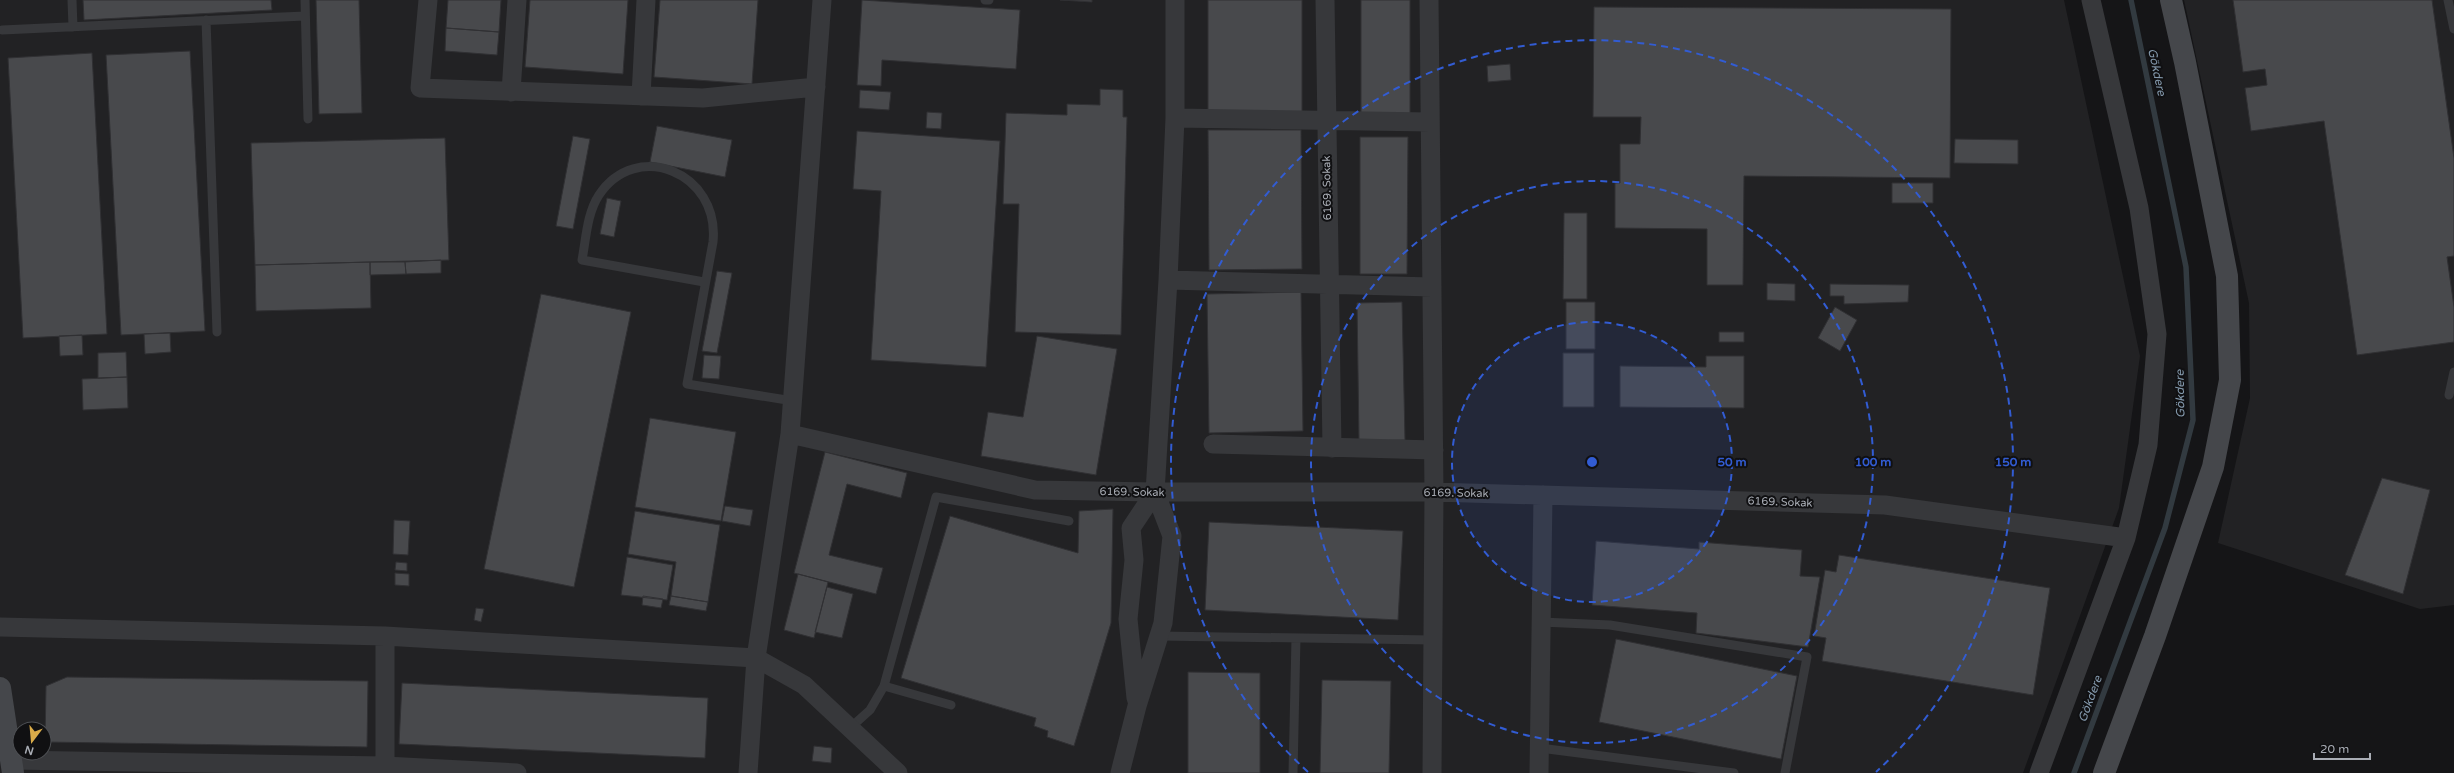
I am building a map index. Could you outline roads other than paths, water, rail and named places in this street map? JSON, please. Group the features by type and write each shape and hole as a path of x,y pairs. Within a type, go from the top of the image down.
{"main road":[{"path":"2104,773 2155,636 2213,467 2230,380 2227,276 2185,62 2171,0"},
{"path":"0,688 12,766"}],"street":[{"path":"428,0 420,88 703,98 816,87"},
{"path":"512,92 516,0"},
{"path":"641,96 646,0"},
{"path":"748,773 756,658 790,434 822,0"},
{"path":"1120,773 1137,706 1163,623 1172,536 1155,492 1168,280 1175,118 1175,0"},
{"name":"6169. Sokak","path":"1325,0 1328,284 1332,448"},
{"path":"1429,0 1434,450 1432,773"},
{"path":"2039,773 2126,538 2148,445 2157,334 2139,208 2091,0"},
{"path":"1175,118 1327,122 1430,122"},
{"path":"1168,280 1432,287"},
{"name":"6169. Sokak","path":"790,434 1035,490 1155,492 1434,492 1885,505 2126,538"},
{"path":"1213,444 1434,450"},
{"path":"1137,706 1128,619 1134,560 1131,528 1155,492"},
{"path":"1539,773 1543,495"},
{"path":"0,627 385,636 756,658 804,685 898,773"},
{"path":"385,636 385,766"},
{"path":"12,766 385,766 517,773"}],"lane":[{"path":"72,0 73,27"},
{"path":"305,0 308,119"},
{"path":"985,0 990,0"},
{"path":"2448,0 2454,29"},
{"path":"2,30 305,16"},
{"path":"206,20 217,332"},
{"path":"704,282 582,260 593,206 607,185 628,172 653,167 677,173 697,187 710,207 714,230 687,384 793,402"},
{"path":"2449,395 2454,372"},
{"path":"850,728 870,710 884,686 936,497 1069,521"},
{"path":"1541,622 1610,625 1807,657 1785,773"},
{"path":"1159,636 1433,640"},
{"path":"1293,773 1296,638"},
{"path":"884,686 951,705"},
{"path":"1540,748 1734,773"}],"waterway":[{"name":"Gökdere","path":"2074,773 2165,528 2193,420 2186,267 2131,0"}]}
